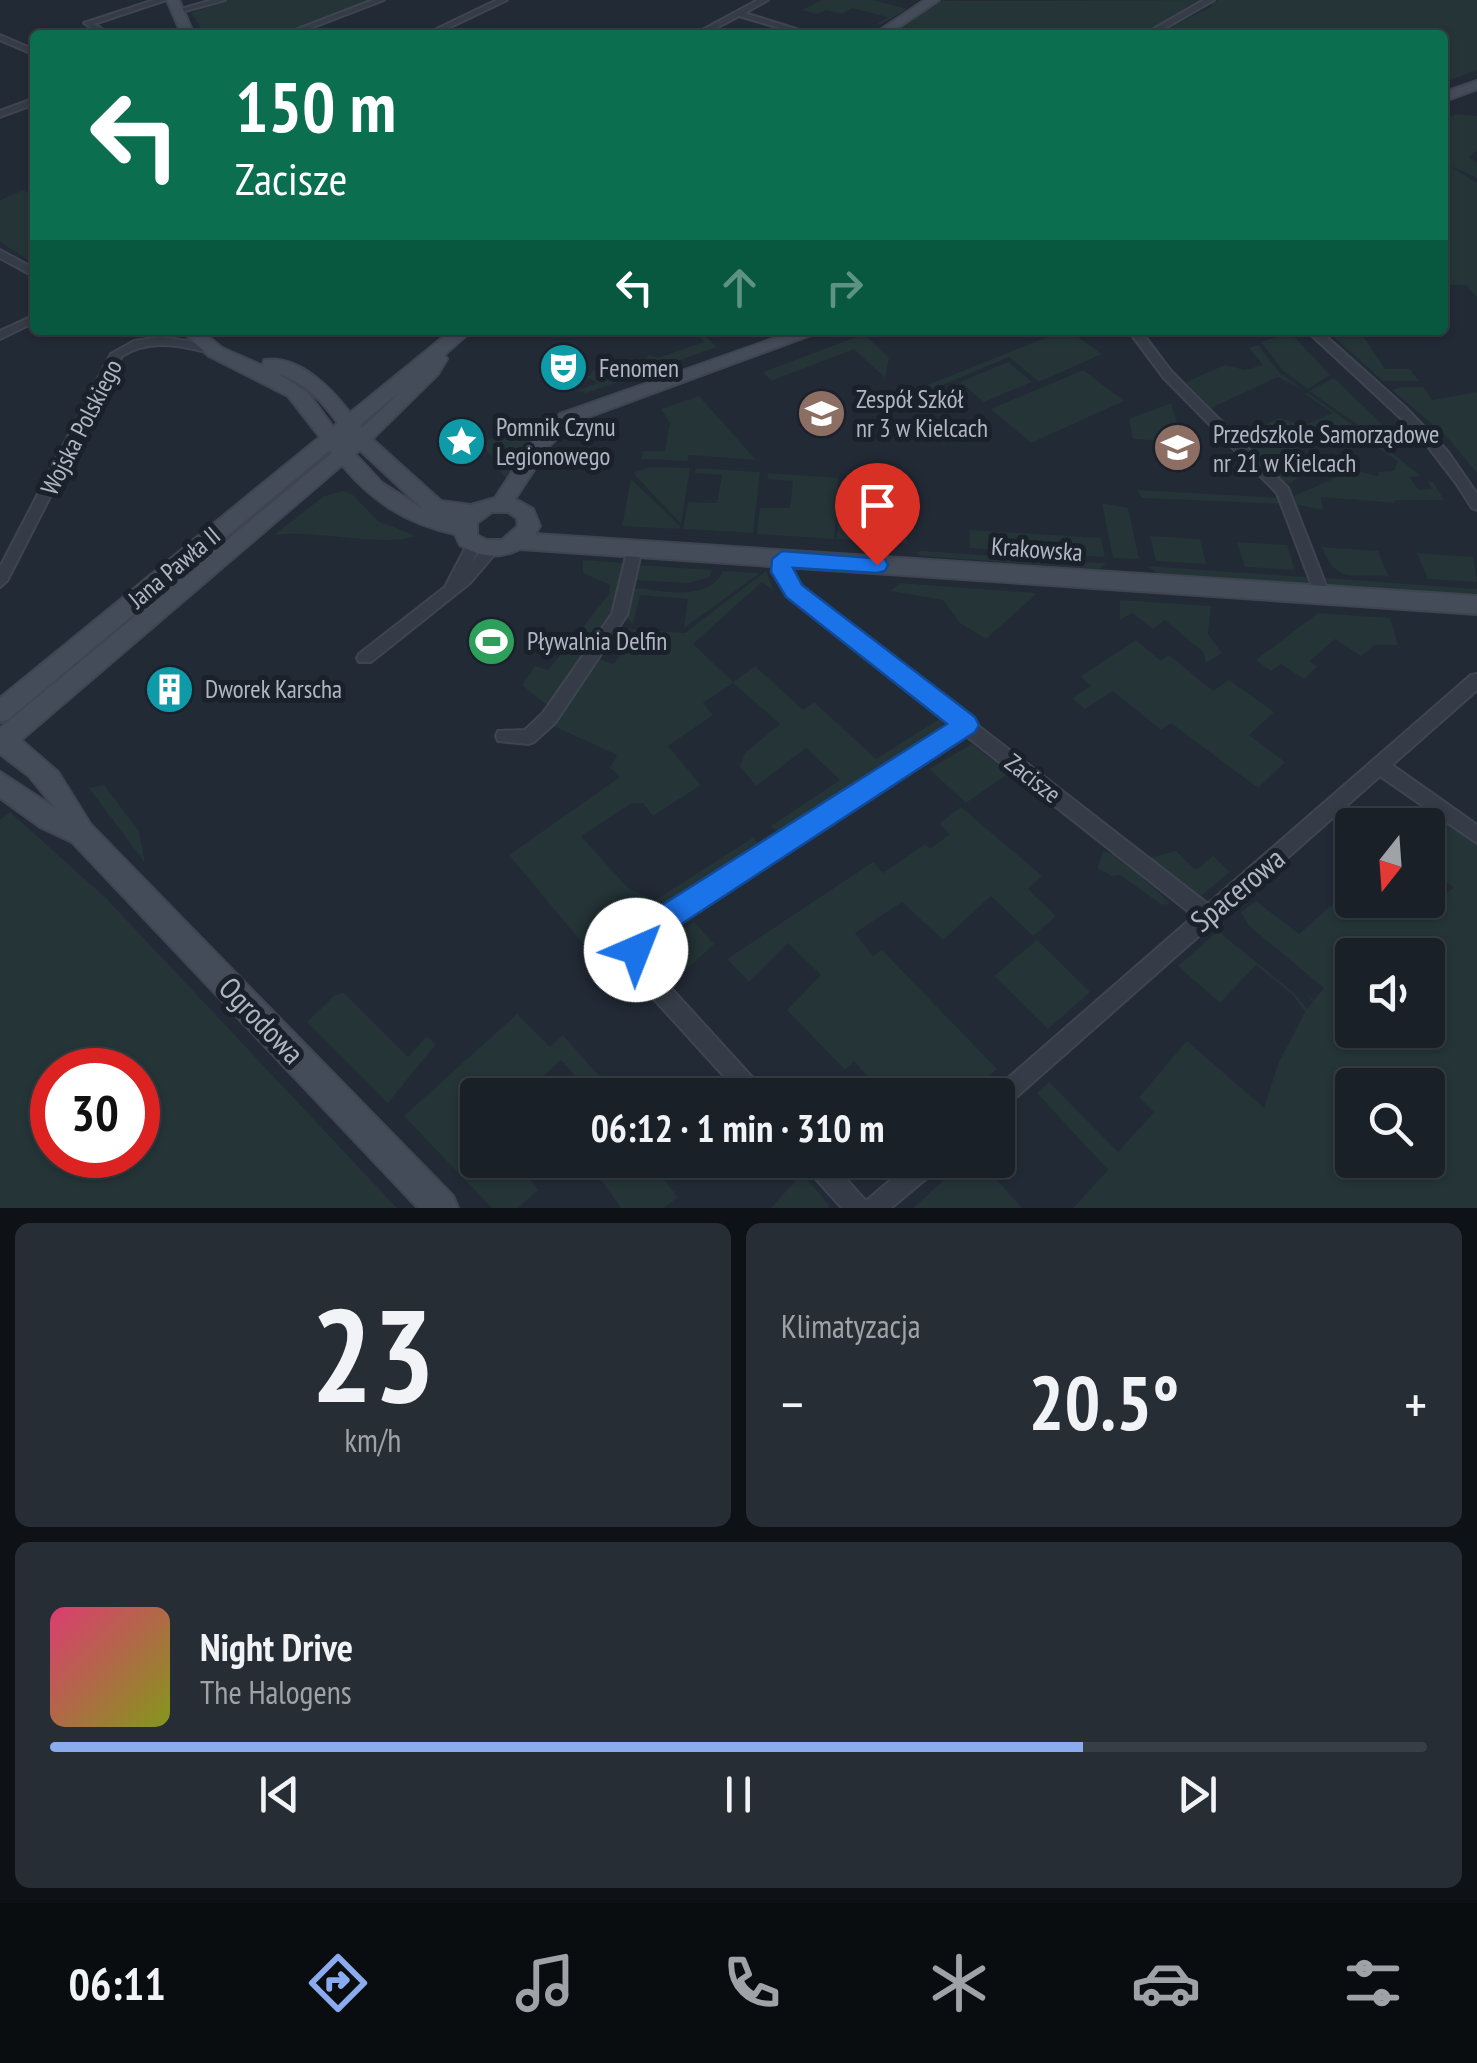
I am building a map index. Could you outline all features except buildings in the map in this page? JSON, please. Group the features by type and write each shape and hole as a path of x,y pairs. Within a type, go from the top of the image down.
{"street":[{"path":"100,30 88,22 162,0"},
{"path":"186,30 176,6 221,0"},
{"path":"299,30 380,0"},
{"path":"439,30 503,0"},
{"path":"706,30 764,0"},
{"path":"887,30 933,0"},
{"path":"1156,30 1210,0"},
{"path":"738,12 796,30"},
{"path":"5,35 30,49"},
{"path":"1448,96 1477,84"},
{"path":"0,114 30,103"},
{"path":"0,253 30,271"},
{"path":"0,336 30,320"},
{"path":"345,438 432,370 442,351 458,335"},
{"path":"517,520 522,477 538,446 556,426 578,413 801,335"},
{"path":"1138,335 1167,374 1283,492 1323,596"},
{"path":"1317,335 1416,425 1453,467 1477,505"},
{"path":"207,339 308,380 328,396 345,438 434,508 476,534"},
{"name":"Wojska Polskiego","path":"0,581 117,354 131,345 153,340 207,339"},
{"name":"Jana Pawła II","path":"0,712 345,438"},
{"name":"Jana Pawła II","path":"1,742 345,438"},
{"path":"364,658 447,592 476,534 517,520"},
{"path":"476,534 517,520"},
{"name":"Krakowska","path":"517,520 593,544 635,548 1477,605"},
{"path":"504,736 528,736 549,718 619,614 635,548"},
{"name":"Zacisze","path":"782,559 782,575 789,587 1206,914"},
{"name":"Spacerowa","path":"1015,1085 1477,680"},
{"path":"739,1078 640,969 636,950 640,938 966,725"},
{"name":"Ogrodowa","path":"1,742 34,764 70,802 82,834"},
{"path":"1380,766 1477,835"},
{"name":"Ogrodowa","path":"0,784 49,819 82,834 441,1208"},
{"path":"830,1178 857,1208"},
{"path":"874,1208 910,1178"}],"shaded area":[{"path":"229,0 374,0 293,30 200,30 191,13"},
{"path":"822,0 873,0 907,9 880,25 877,24 887,17 852,8 842,14 802,10"},
{"path":"943,0 1206,0 1151,30 897,30"},
{"path":"1218,0 1477,0 1477,70 1448,81 1448,30 1164,30"},
{"path":"1456,114 1477,116 1477,150 1469,158 1477,162 1477,178 1450,166 1477,183 1477,298 1466,285 1448,285 1448,118"},
{"path":"23,190 30,194 30,261 0,242 0,200"},
{"path":"698,335 704,335 717,347 586,393 575,391 598,383 587,377 594,370 605,378 623,362 642,364 649,355 658,358 704,342"},
{"path":"861,335 889,358 885,378 854,349 771,381 763,372"},
{"path":"1052,335 1075,335 1102,354 1039,382 1009,357 921,394 915,390"},
{"path":"1293,335 1330,375 1308,389 1283,371 1261,342"},
{"path":"1332,335 1362,335 1385,369 1410,369 1419,381 1383,381"},
{"path":"1258,345 1279,372 1302,389 1278,377 1211,408 1186,382 1225,365 1245,370 1263,365 1249,348"},
{"path":"1008,362 1032,382 984,402 960,382"},
{"path":"1083,370 1124,401 1031,443 991,409"},
{"path":"1334,378 1389,431 1377,438 1309,391"},
{"path":"1423,387 1432,400 1477,392 1477,473 1446,436 1392,390"},
{"path":"1305,394 1371,438 1367,441 1342,425 1277,458 1301,476 1290,483 1280,481 1236,439 1279,418 1304,425 1333,413"},
{"path":"699,396 756,460 689,455 687,461 641,459 643,451 665,451 670,423 661,409"},
{"path":"1171,403 1183,442 1133,439 1129,419"},
{"path":"536,426 537,431 506,479 482,442"},
{"path":"1378,442 1421,476 1409,477 1419,490 1432,489 1428,482 1433,482 1444,500 1394,500 1395,503 1321,497 1323,510 1295,504 1294,496 1353,470 1378,476 1379,472 1394,471 1398,461 1373,445"},
{"path":"651,467 690,468 681,524 633,473"},
{"path":"696,468 760,472 753,533 683,529 688,502 717,503 722,475 694,473"},
{"path":"768,473 839,478 834,539 757,534 760,508 790,508 793,481 767,479"},
{"path":"843,478 902,482 904,536 909,544 837,539 840,512 867,513 867,485 843,483"},
{"path":"631,479 680,526 680,529 622,526"},
{"path":"1137,490 1280,498 1281,504 1142,498"},
{"path":"343,491 353,495 378,521 416,536 385,540 274,535 324,496"},
{"path":"1102,503 1128,508 1139,559 1113,558"},
{"path":"969,530 1101,538 1105,557 970,548"},
{"path":"1150,536 1200,539 1206,564 1156,561"},
{"path":"1237,542 1287,545 1295,570 1245,567"},
{"path":"1322,547 1378,551 1388,576 1340,572"},
{"path":"917,552 1106,563 1100,569 920,556"},
{"path":"1417,553 1473,557 1477,582 1428,579"},
{"path":"583,560 623,563 614,609 548,706 522,685 535,666 548,670 610,593 610,585 583,573"},
{"path":"638,565 712,570 710,577 689,583 634,580"},
{"path":"1147,566 1309,579 1307,584 1158,574"},
{"path":"723,571 760,573 684,628 688,599 640,595 633,624 626,618 634,588 696,591 716,581"},
{"path":"766,571 774,591 762,582 693,644 733,682 755,666 803,710 814,702 876,759 941,718 943,725 777,832 771,826 840,780 806,748 756,786 740,766 745,753 780,724 733,683 703,703 713,715 668,746 701,785 653,816 643,803 632,803 581,836 627,887 654,901 754,837 757,843 626,927 625,923 589,951 509,855 620,777 610,768 617,755 549,724 596,658 614,664 632,637 616,628 685,633"},
{"path":"1326,578 1477,589 1477,596 1329,586"},
{"path":"900,583 1035,595 986,639 960,623 943,600 890,591"},
{"path":"1120,600 1211,606 1208,634 1222,653 1206,663 1204,653 1165,620 1153,629 1132,613 1120,620"},
{"path":"1318,613 1390,618 1398,645 1374,645 1361,656 1335,639 1310,661 1317,667 1304,679 1281,664 1271,671 1256,660"},
{"path":"1136,640 1161,661 1169,655 1213,691 1229,680 1274,712 1249,735 1285,762 1258,788 1171,723 1161,730 1113,691 1085,709 1072,698 1091,686 1081,676"},
{"path":"972,744 1009,773 966,803 929,769"},
{"path":"104,785 139,831 145,863 89,788"},
{"path":"961,807 1042,876 1028,889 1056,916 1033,936 991,896 943,940 902,902 855,933 873,956 882,950 997,1069 987,1078 869,1078 854,1061 845,1070 787,1010 821,975 788,943 749,982 727,959 873,862 883,873 925,844 930,849 950,834 939,824"},
{"path":"10,812 106,898 397,1208 0,1208 0,820"},
{"path":"1445,821 1477,845 1477,1208 1073,1208 1108,1170 1037,1093 1049,1082 1118,1152 1154,1112 1139,1097 1187,1041 1264,1108 1278,1064 1305,1012 1293,995 1256,965 1220,1003 1178,966 1218,931 1294,993 1307,1009 1313,1002 1307,994 1314,1000 1324,988 1249,926 1241,912 1256,901 1299,934 1335,902 1335,918 1445,918 1445,894 1454,888 1445,880"},
{"path":"1176,851 1196,870 1213,856 1230,872 1200,897 1149,858"},
{"path":"1103,852 1116,854 1170,903 1162,905 1120,875 1112,876 1097,868"},
{"path":"694,922 714,944 675,980 653,957 658,946"},
{"path":"1037,940 1090,992 1048,1029 994,976"},
{"path":"344,993 408,1057 427,1036 436,1044 388,1103 307,1022 335,995"},
{"path":"517,1014 550,1047 563,1035 601,1078 577,1078 561,1060 541,1078 460,1078 460,1175 404,1116"},
{"path":"463,1178 529,1178 538,1190 518,1208 492,1208"},
{"path":"600,1178 662,1178 678,1197 664,1208 621,1208"},
{"path":"806,1178 829,1208 771,1208 795,1181"},
{"path":"946,1178 995,1178 1022,1208 913,1208"}],"place":[{"name":"Fenomen","path":"564,368"},
{"name":"Zespół Szkół nr 3 w Kielcach","path":"821,413"},
{"name":"Pomnik Czynu Legionowego","path":"461,441"},
{"name":"Przedszkole Samorządowe nr 21 w Kielcach","path":"1178,448"},
{"name":"Pływalnia Delfin","path":"492,641"},
{"name":"Dworek Karscha","path":"170,689"}],"route":[{"path":"636,950 647,930 966,725 794,591 786,584 782,572 782,559 877,565"}]}
